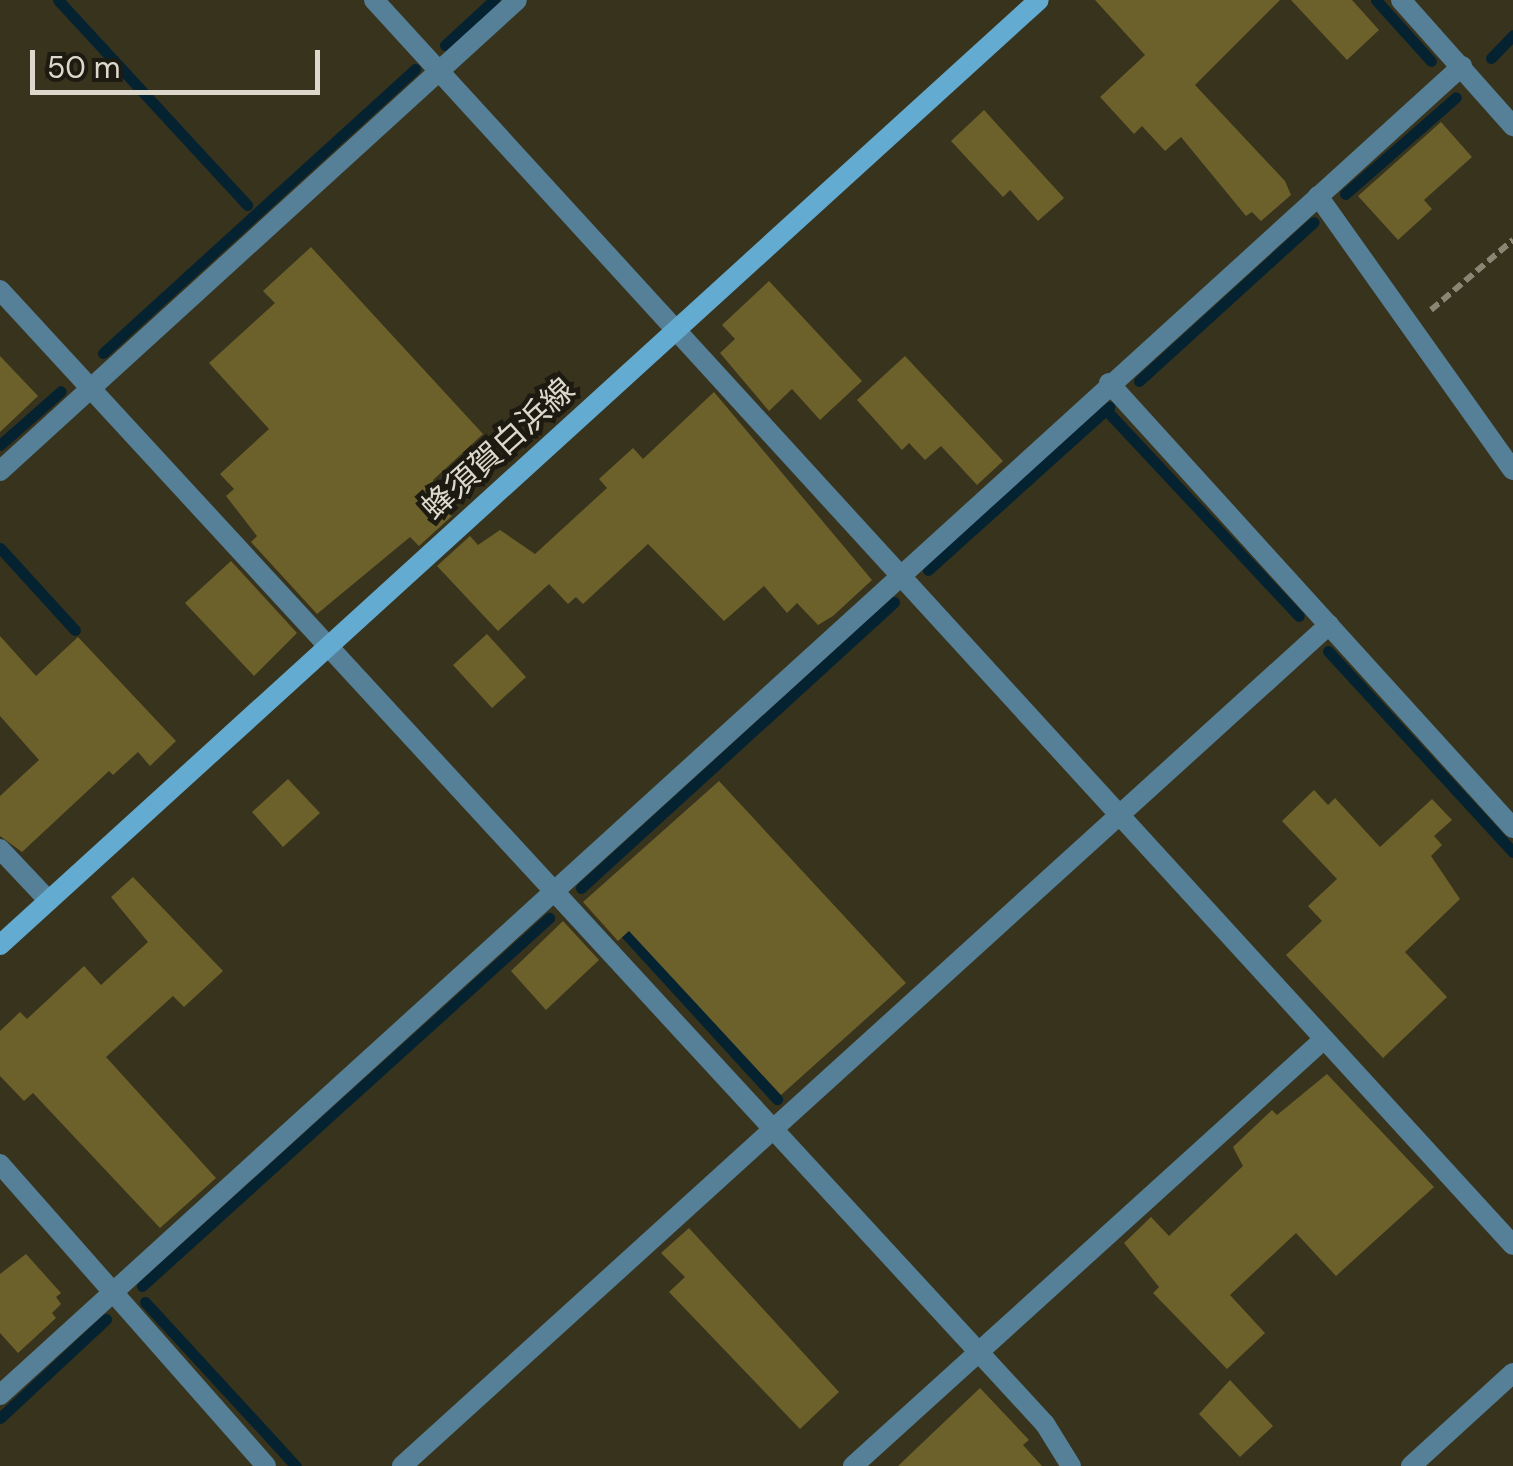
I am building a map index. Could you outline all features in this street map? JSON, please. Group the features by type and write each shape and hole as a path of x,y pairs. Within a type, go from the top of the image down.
{"main road":[{"name":"蜂須賀白浜線","path":"0,946 1039,0"}],"street":[{"path":"374,0 673,332 1513,1245"},
{"path":"0,471 517,0"},
{"path":"1401,0 1513,126"},
{"path":"0,1395 552,888 1462,66"},
{"path":"1318,196 1513,470"},
{"path":"0,290 1044,1424 1071,1466"},
{"path":"1110,384 1513,828"},
{"path":"402,1466 1329,625"},
{"path":"0,849 49,901"},
{"path":"853,1466 1324,1039"},
{"path":"0,1164 266,1466"},
{"path":"1410,1466 1513,1373"}],"path":[{"path":"1411,327 1513,240"}],"building":[{"path":"1095,0 1280,0 1195,85 1285,181 1291,195 1261,221 1252,212 1246,216 1181,137 1165,151 1142,126 1134,134 1100,97 1145,55"},
{"path":"1291,0 1352,0 1379,30 1347,60"},
{"path":"984,110 1064,198 1038,221 1010,190 1003,197 951,141"},
{"path":"1441,122 1472,157 1424,200 1432,209 1398,240 1358,196"},
{"path":"311,247 483,434 433,480 452,516 419,546 410,537 317,614 251,542 257,536 226,496 234,489 220,474 269,429 209,363 275,303 263,291"},
{"path":"769,281 862,381 820,420 792,389 769,411 720,353 735,339 722,325"},
{"path":"0,356 38,396 0,432"},
{"path":"905,356 1003,461 977,485 941,446 925,460 909,443 902,450 857,400"},
{"path":"714,392 872,580 833,616 818,625 797,603 787,613 764,586 724,621 648,544 583,604 576,597 568,604 549,584 498,631 437,566 470,536 478,545 500,530 535,554 607,488 599,479 633,448 643,459"},
{"path":"231,561 297,633 254,676 185,603"},
{"path":"487,634 526,677 492,708 453,665"},
{"path":"0,636 36,676 78,637 176,741 150,766 138,752 113,775 109,771 22,852 0,836 0,796 39,760 0,716"},
{"path":"288,779 320,813 283,847 252,812"},
{"path":"719,781 906,983 781,1095 629,931 618,941 583,902"},
{"path":"1314,790 1328,805 1335,798 1380,847 1432,799 1452,820 1434,836 1442,845 1431,856 1460,899 1405,952 1447,997 1383,1058 1286,955 1322,921 1308,906 1337,879 1282,821"},
{"path":"133,877 223,971 184,1007 173,996 106,1057 216,1178 160,1228 33,1093 24,1101 0,1076 0,1031 20,1012 27,1019 84,966 101,985 148,942 111,897"},
{"path":"563,921 599,960 546,1010 511,971"},
{"path":"1327,1074 1434,1187 1336,1276 1296,1233 1230,1295 1265,1333 1227,1369 1153,1293 1159,1287 1124,1243 1151,1217 1169,1236 1243,1166 1233,1147 1272,1110 1277,1115"},
{"path":"689,1228 839,1392 800,1429 669,1292 685,1277 661,1253"},
{"path":"26,1254 61,1293 56,1297 61,1304 52,1313 56,1318 18,1353 0,1333 0,1274"},
{"path":"1230,1380 1273,1426 1240,1457 1199,1414"},
{"path":"980,1388 1029,1440 1023,1445 1042,1466 898,1466"}],"waterway":[{"path":"58,0 247,205"},
{"path":"445,45 494,0"},
{"path":"1376,0 1431,61"},
{"path":"1491,58 1513,35"},
{"path":"103,353 415,69"},
{"path":"1345,194 1456,97"},
{"path":"1139,381 1314,222"},
{"path":"0,445 61,391"},
{"path":"928,570 1109,407"},
{"path":"1106,410 1299,616"},
{"path":"0,548 75,630"},
{"path":"581,888 894,602"},
{"path":"1328,651 1513,852"},
{"path":"142,1286 549,918"},
{"path":"618,925 777,1099"},
{"path":"145,1302 296,1466"},
{"path":"0,1418 106,1319"}]}
